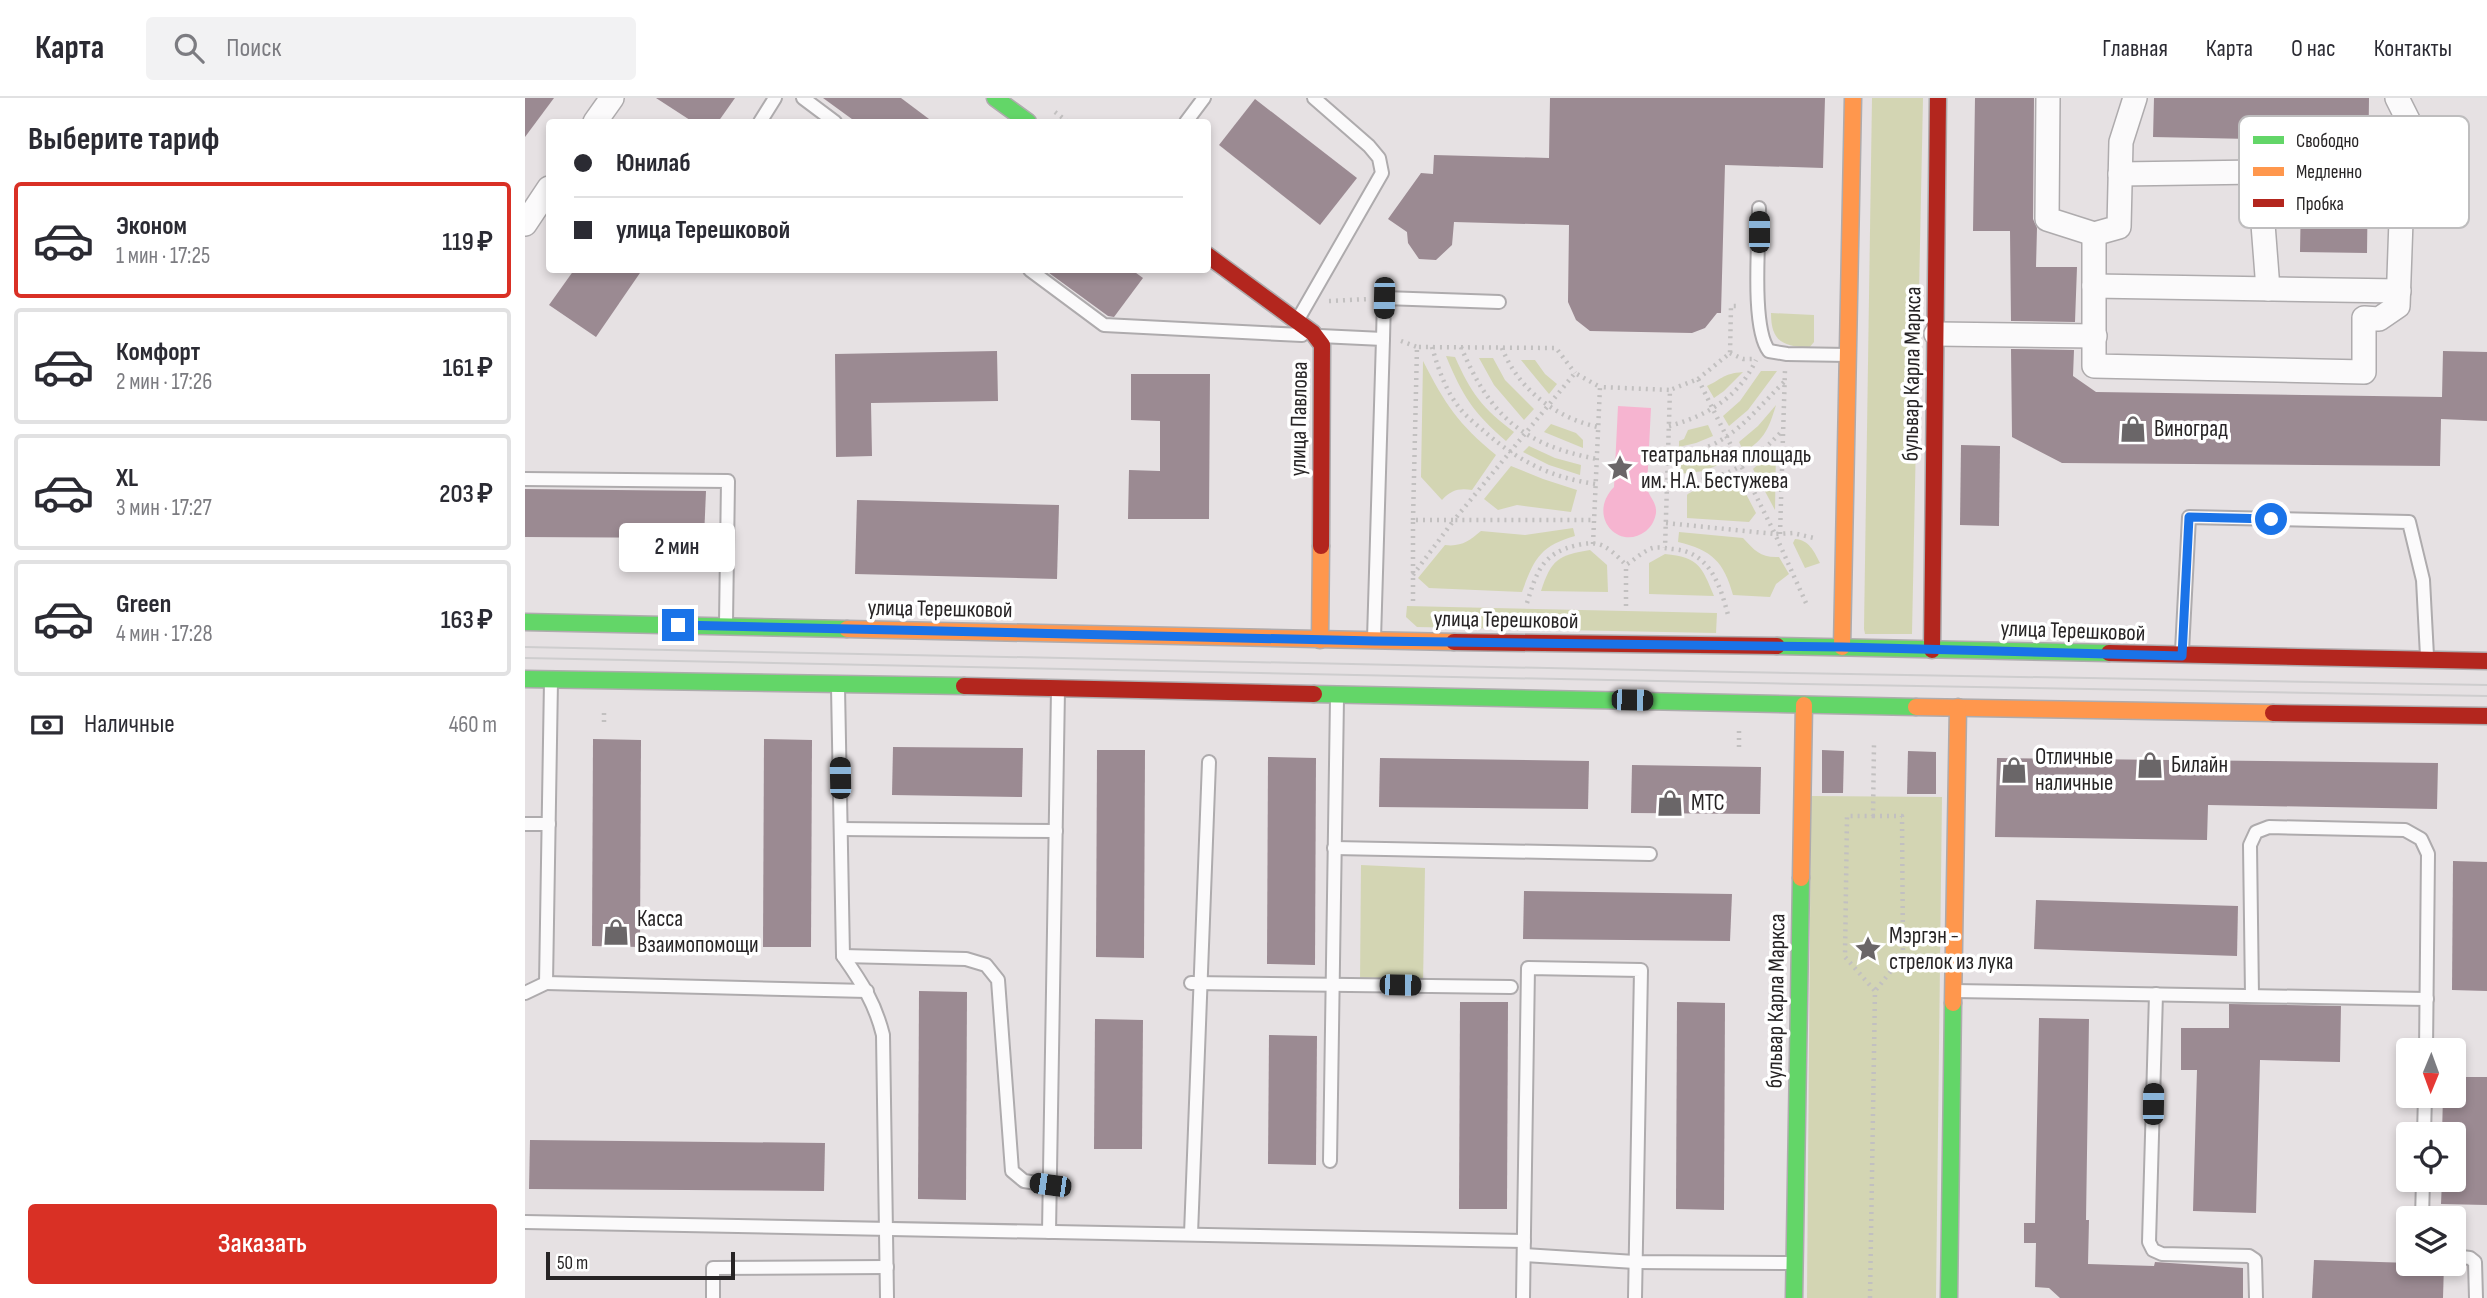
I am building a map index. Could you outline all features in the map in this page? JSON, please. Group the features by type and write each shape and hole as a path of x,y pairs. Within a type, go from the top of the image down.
{"main road":[{"path":"995,98 1024,119"},
{"path":"1842,647 1853,98"},
{"name":"бульвар Карла Маркса","path":"1933,650 1931,607 1938,98"},
{"name":"улица Павлова","path":"1211,258 1317,336 1322,348 1319,646"},
{"name":"улица Терешковой","path":"525,622 1319,646 1374,641 1842,647 2487,661"},
{"path":"1318,675 1318,694"},
{"path":"525,679 2487,716"},
{"name":"бульвар Карла Маркса","path":"1794,1298 1804,705"},
{"path":"1949,1298 1958,707"}],"street":[{"path":"2048,98 2047,219 2094,234 2119,227 2121,142 2135,98"},
{"path":"2397,98 2406,116"},
{"path":"596,119 608,99"},
{"path":"2120,174 2239,172"},
{"path":"525,224 546,192"},
{"path":"2263,228 2268,289"},
{"path":"2364,318 2379,318 2398,306 2401,228"},
{"path":"2094,234 2094,366 2364,372 2363,290"},
{"path":"2094,286 2399,291"},
{"path":"1936,334 2095,336"}],"lane":[{"path":"762,119 775,98"},
{"path":"803,98 831,119"},
{"path":"1188,119 1204,98"},
{"path":"1297,321 1382,173 1379,158 1370,146 1314,98"},
{"path":"1759,208 1759,307 1763,344 1769,351 1787,354 1848,355"},
{"path":"1034,273 1104,325 1383,339"},
{"path":"1374,641 1384,298 1499,302"},
{"path":"525,479 729,481 726,627"},
{"path":"2182,656 2189,517 2409,522 2423,580 2427,660"},
{"path":"546,983 551,680"},
{"path":"838,683 843,956 867,991 877,1011 883,1035 887,1298"},
{"path":"1049,1232 1058,688"},
{"path":"1330,1161 1336,694"},
{"path":"1191,1234 1196,983 1209,762"},
{"path":"525,824 549,824"},
{"path":"2252,996 2250,845 2256,832 2269,827 2405,830 2421,839 2428,854 2426,1038"},
{"path":"841,829 1056,831"},
{"path":"1334,848 1650,854"},
{"path":"843,956 966,958 986,965 998,980 1011,1171 1024,1181 1050,1185"},
{"path":"1523,1298 1528,968 1641,970 1635,1298"},
{"path":"525,993 546,983 867,991"},
{"path":"1196,983 1511,986"},
{"path":"1954,991 2427,999"},
{"path":"2156,994 2149,1242 2153,1250 2162,1254 2249,1256 2255,1260 2256,1298"},
{"path":"525,1222 1524,1241"},
{"path":"1524,1255 1636,1262 1794,1263"},
{"path":"2466,1258 2475,1262 2476,1298"},
{"path":"713,1298 713,1268 887,1267"}],"path":[{"path":"1413,600 1417,347 1556,348 1575,373 1600,387 1670,390 1698,379 1730,353 1731,306 1759,307"},
{"path":"1432,347 1440,372 1458,406 1510,452 1549,474 1595,484"},
{"path":"1461,347 1484,394 1524,434 1556,449 1597,459"},
{"path":"1502,348 1511,368 1548,406 1582,423 1598,427"},
{"path":"1730,353 1744,359 1766,360"},
{"path":"1669,426 1695,419 1713,410 1739,387 1756,359"},
{"path":"1778,534 1785,360"},
{"path":"1413,575 1454,520 1575,373"},
{"path":"1698,379 1778,534 1806,603"},
{"path":"1668,458 1686,455 1727,438 1784,382"},
{"path":"1593,544 1600,387"},
{"path":"1665,548 1670,390"},
{"path":"1667,484 1719,477 1742,467 1763,452 1783,430"},
{"path":"1413,520 1594,520"},
{"path":"1666,523 1778,534"},
{"path":"1527,603 1536,575 1545,561 1561,549 1593,544 1603,545 1626,565 1626,606"},
{"path":"1626,565 1652,548 1681,550 1702,559 1715,576 1736,646"},
{"path":"1738,747 1739,703"},
{"path":"1873,816 1874,744"},
{"path":"1870,1298 1875,991 1903,956 1902,817 1847,816 1845,957 1875,991"}],"green space":[{"path":"1872,98 1923,98 1912,634 1865,634 1864,629"},
{"path":"1771,313 1814,315 1814,342 1809,348 1780,341 1773,330"},
{"path":"1446,356 1455,357 1466,381 1479,399 1514,432 1506,441 1470,403"},
{"path":"1479,358 1493,358 1505,380 1534,409 1524,420 1494,385"},
{"path":"1521,360 1535,360 1557,384 1549,394"},
{"path":"1423,361 1453,412 1496,455 1472,490 1455,490 1442,500 1421,477"},
{"path":"1761,371 1777,371 1748,410 1729,426 1723,416 1740,401"},
{"path":"1743,372 1714,398 1707,386 1727,375"},
{"path":"1776,405 1765,432 1744,452 1739,442 1758,426"},
{"path":"1551,424 1576,433 1583,440 1583,448 1544,432"},
{"path":"1708,425 1713,436 1679,447 1679,441 1684,439 1688,430"},
{"path":"1529,446 1555,458 1581,465 1580,475 1549,465 1523,452"},
{"path":"1776,448 1775,510 1753,469"},
{"path":"1722,453 1727,461 1704,471 1680,474 1679,465"},
{"path":"1511,466 1577,490 1571,512 1517,505 1498,510 1484,499"},
{"path":"1737,477 1756,513 1749,522 1687,518 1687,495"},
{"path":"1573,528 1575,536 1554,544 1540,555 1522,592 1429,588 1418,578 1445,545 1465,542 1481,531 1525,535"},
{"path":"1679,532 1743,538 1759,553 1779,557 1789,574 1776,584 1770,597 1733,595 1721,566 1715,559 1700,549 1678,542"},
{"path":"1795,539 1807,544 1820,563 1805,568 1793,543"},
{"path":"1590,550 1607,565 1608,592 1541,591 1548,572 1557,561 1570,554"},
{"path":"1665,554 1685,558 1698,565 1714,596 1649,594 1649,563"},
{"path":"1407,606 1717,613 1716,633 1417,627 1406,617"},
{"path":"1811,796 1942,797 1936,1298 1807,1298"},
{"path":"1361,865 1425,868 1423,985 1360,984"}],"shaded area":[{"path":"1618,406 1651,408 1647,486 1656,513 1654,521 1646,531 1626,537 1609,528 1603,509 1606,498 1614,487"}],"building":[{"path":"525,98 554,98 525,137"},
{"path":"656,98 735,98 720,119 688,119"},
{"path":"823,98 901,98 929,119 852,119"},
{"path":"1550,98 1825,98 1823,168 1725,165 1721,313 1717,313 1705,328 1692,333 1590,331 1576,320 1568,302 1569,225 1454,222 1452,245 1436,260 1419,259 1408,243 1407,232 1388,219 1421,173 1433,174 1434,155 1549,158"},
{"path":"1975,98 2034,98 2033,219 2037,228 2036,267 2077,267 2075,322 2011,321 2010,231 1973,231"},
{"path":"2154,98 2369,98 2369,116 2239,116 2239,139 2153,137"},
{"path":"1255,99 1357,178 1320,225 1219,145"},
{"path":"2300,228 2367,228 2367,253 2300,252"},
{"path":"572,273 640,273 596,337 549,305"},
{"path":"1049,273 1136,273 1143,278 1114,317 1108,316"},
{"path":"2011,349 2074,350 2073,376 2096,392 2442,397 2443,351 2487,352 2487,421 2441,419 2440,466 2062,463 2012,437"},
{"path":"997,351 998,401 871,403 872,456 836,457 835,354"},
{"path":"1131,374 1210,374 1209,519 1128,519 1129,470 1160,471 1160,421 1131,420"},
{"path":"1961,445 2000,446 1999,526 1960,525"},
{"path":"525,489 706,491 704,538 525,537"},
{"path":"857,500 1059,505 1057,579 855,574"},
{"path":"593,739 641,740 640,947 592,946"},
{"path":"764,739 812,740 811,947 763,947"},
{"path":"893,747 1023,748 1022,797 892,795"},
{"path":"1097,750 1145,750 1144,958 1096,957"},
{"path":"1822,750 1844,751 1843,793 1822,793"},
{"path":"1908,751 1936,752 1936,794 1907,794"},
{"path":"1268,757 1316,758 1315,965 1267,964"},
{"path":"1380,758 1589,761 1588,809 1379,807"},
{"path":"1997,758 2438,763 2437,809 2208,805 2207,840 1995,837"},
{"path":"1632,765 1761,767 1760,814 1631,813"},
{"path":"2453,861 2487,862 2487,991 2452,990"},
{"path":"1524,891 1732,894 1730,941 1523,939"},
{"path":"2036,900 2238,906 2237,956 2034,949"},
{"path":"919,991 967,992 966,1200 918,1199"},
{"path":"1460,1002 1508,1002 1507,1209 1459,1209"},
{"path":"1677,1002 1725,1003 1724,1210 1676,1209"},
{"path":"2229,1004 2341,1006 2340,1062 2260,1060 2256,1213 2193,1211 2197,1070 2181,1070 2181,1028 2229,1028"},
{"path":"2039,1018 2089,1019 2086,1220 2089,1220 2088,1264 2154,1266 2155,1262 2243,1268 2243,1298 2060,1298 2049,1288 2035,1287 2036,1243 2024,1243 2024,1223 2035,1223"},
{"path":"1095,1019 1143,1020 1142,1149 1094,1149"},
{"path":"1269,1035 1317,1036 1316,1165 1268,1164"},
{"path":"2466,1077 2487,1077 2487,1205 2441,1204 2442,1192 2466,1192 2466,1122 2442,1122 2443,1108 2466,1108"},
{"path":"530,1140 825,1143 824,1191 529,1189"},
{"path":"2314,1260 2396,1263 2396,1276 2444,1276 2443,1298 2312,1298"}],"tram line":[{"path":"525,647 2487,685"},
{"path":"525,658 2487,696"}],"traffic: fast":[{"path":"995,98 1024,119"},
{"path":"525,622 847,629"},
{"path":"1777,646 2109,653"},
{"path":"525,679 964,686"},
{"path":"1314,694 1916,707"},
{"path":"1794,1298 1801,878"},
{"path":"1949,1298 1953,1003"}],"traffic: slow":[{"path":"1842,647 1853,98"},
{"path":"1320,640 1321,546"},
{"path":"847,629 1454,642"},
{"path":"1801,878 1804,705"},
{"path":"1916,707 2273,713"},
{"path":"1953,1003 1958,707"}],"traffic: jam":[{"path":"1932,650 1938,98"},
{"path":"1211,258 1313,333 1322,345 1321,546"},
{"path":"1454,642 1777,646"},
{"path":"2109,653 2487,661"},
{"path":"964,686 1314,694"},
{"path":"2273,713 2487,716"}],"place":[{"name":"Виноград","path":"2133,429"},
{"name":"театральная площадь им. Н.А. Бестужева","path":"1620,468"},
{"name":"Билайн","path":"2150,765"},
{"name":"Отличные наличные","path":"2014,770"},
{"name":"МТС","path":"1670,803"},
{"name":"Касса Взаимопомощи","path":"616,932"},
{"name":"Мэргэн - стрелок из лука","path":"1868,949"}],"route":[{"path":"678,625 2182,656 2189,517 2271,519"}]}
